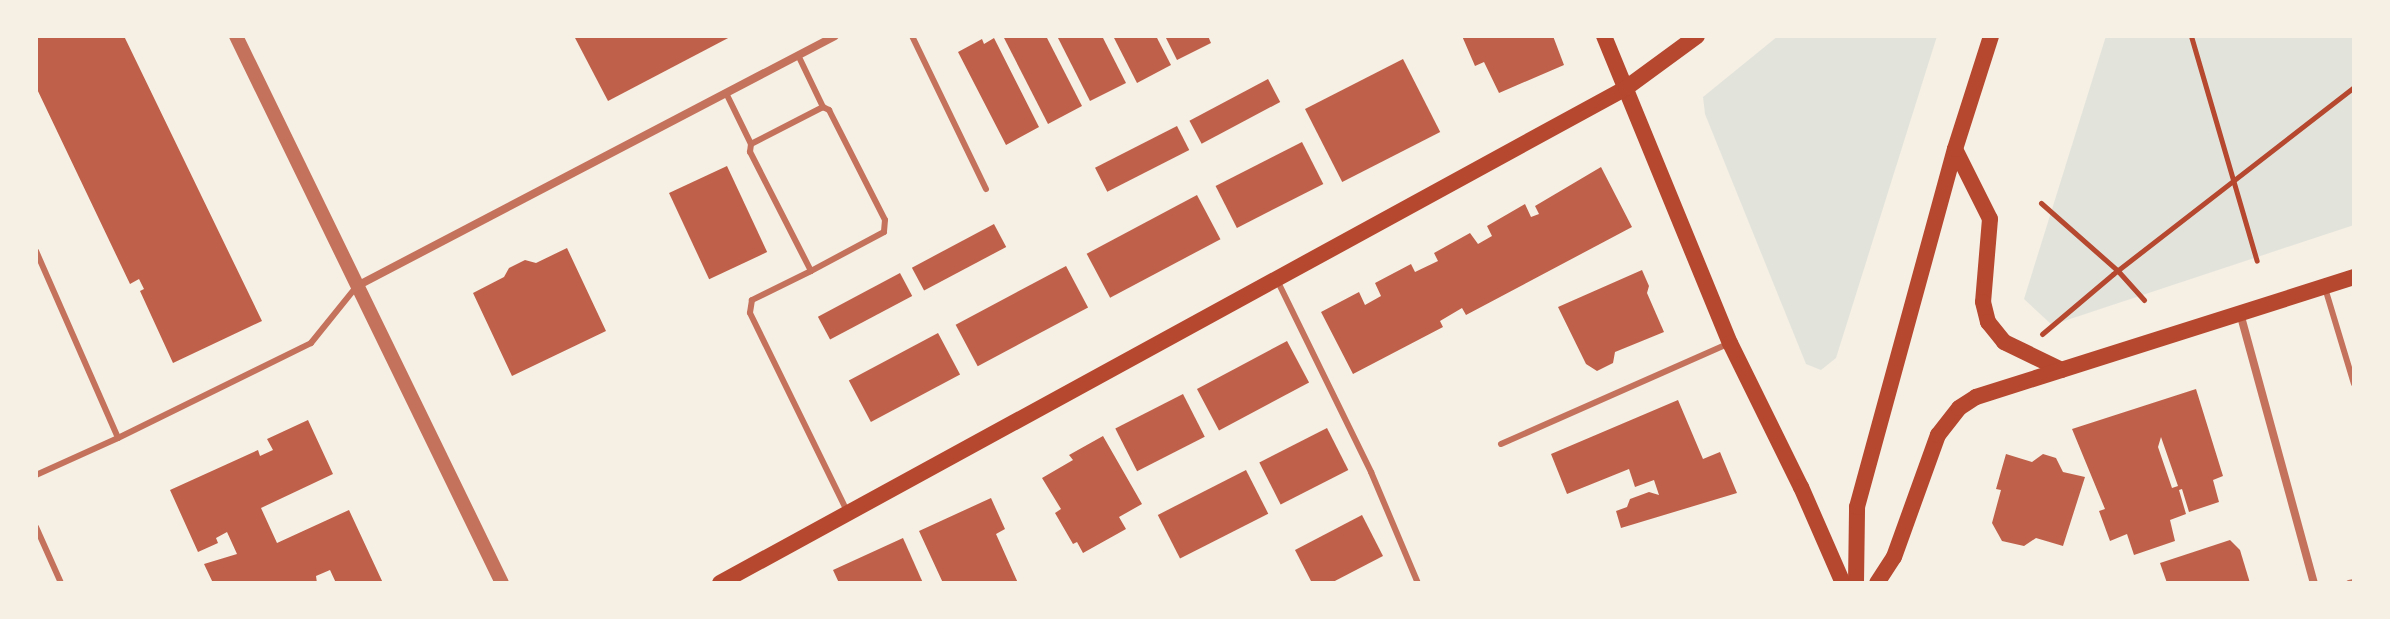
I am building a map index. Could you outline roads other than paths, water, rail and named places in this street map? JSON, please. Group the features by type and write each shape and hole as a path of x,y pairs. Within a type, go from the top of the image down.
{"main road":[{"path":"1604,36 1730,343 1801,487 1843,583"},
{"path":"720,583 1278,282 1626,88 1697,36"},
{"path":"1856,583 1857,507 1955,149 1991,36"},
{"path":"1955,149 1990,219 1983,302 1988,322 2004,342 2062,370"},
{"path":"1877,583 1894,557 1946,421 1976,397 2354,277"}],"street":[{"path":"236,36 502,583"},
{"path":"357,286 835,36"},
{"path":"2240,313 2314,583"}],"lane":[{"path":"912,36 986,189"},
{"path":"798,55 885,220 884,232 752,300 750,313 848,514"},
{"path":"726,93 751,144 750,152 811,271"},
{"path":"751,144 823,107"},
{"path":"36,251 118,438"},
{"path":"1278,282 1371,472 1418,583"},
{"path":"36,475 311,343 357,286"},
{"path":"2325,288 2354,384"},
{"path":"1501,444 1730,343"},
{"path":"36,527 61,583"}]}
